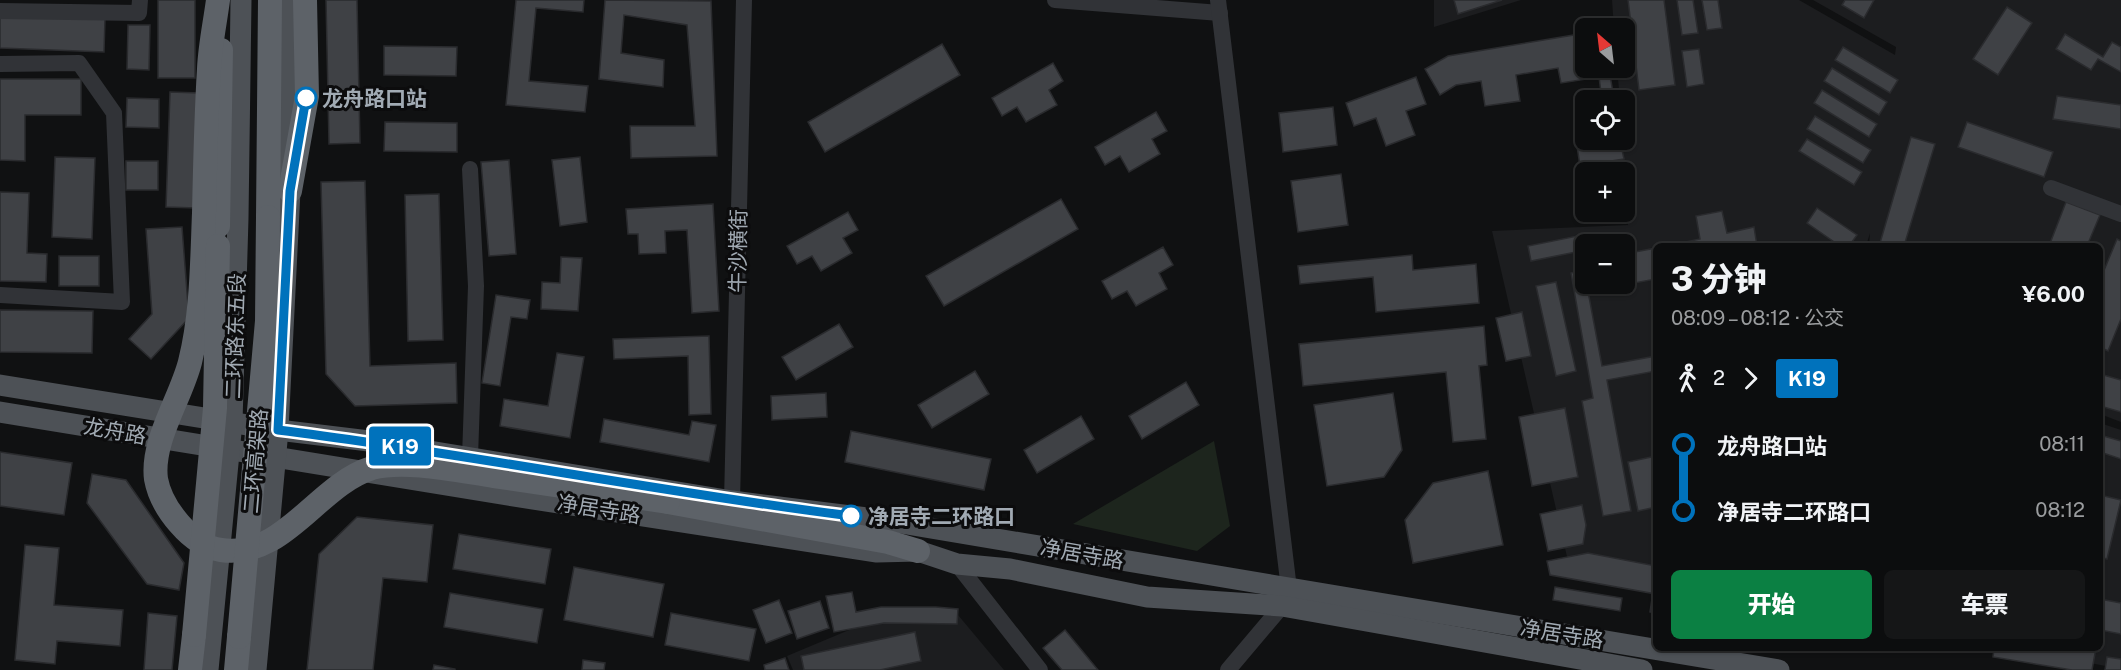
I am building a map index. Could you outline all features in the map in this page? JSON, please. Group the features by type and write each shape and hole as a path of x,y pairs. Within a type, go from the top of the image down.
{"highway":[{"path":"220,0 209,67 202,263 195,339 186,377 158,450 156,465 156,479 161,493 174,519 188,533 207,546 220,550 250,549 289,528 347,480 372,468 396,465 437,468 668,502 888,542 918,551"},
{"name":"二环高架路","path":"190,670 216,408 220,0"},
{"name":"二环高架路","path":"236,670 267,321 270,0"},
{"path":"290,191 307,96 305,0"}],"main road":[{"name":"二环路东五段","path":"208,670 232,422 241,0"},
{"path":"256,670 278,430 290,191 285,0"},
{"name":"净居寺路","path":"0,385 278,430 470,457 732,501 883,520 1642,670"},
{"name":"龙舟路","path":"0,412 230,451"},
{"name":"净居寺路","path":"230,451 274,456 532,499 877,552 918,551 957,564 1010,569 1148,597 1286,598 1732,666 1767,669"}],"street":[{"path":"0,11 140,13 140,0"},
{"name":"牛沙横街","path":"732,501 744,0"},
{"path":"1055,0 1219,7 1286,598 1228,670"},
{"path":"0,64 79,63 114,113 122,302 0,295"},
{"path":"470,169 476,286 470,457"},
{"path":"2050,188 2121,214"},
{"path":"957,564 1040,670"}],"shaded area":[{"path":"1434,0 1521,0 1434,27"},
{"path":"1612,0 1799,0 1895,55 1896,47 1813,0 2121,0 2121,422 2103,415 2103,243 1869,243 1870,233 1867,243 1653,243 1653,577 1568,561 1492,231 1628,225 1628,222 1635,222 1635,162 1624,162 1623,150 1635,150 1635,90 1619,90 1618,78 1635,78 1635,18 1613,18"},
{"path":"2103,424 2121,430 2121,669 2028,651 2103,651"},
{"path":"1214,441 1230,526 1197,551 1073,524"},
{"path":"892,612 958,615 1004,670 793,670 787,656"}],"building":[{"path":"158,0 195,0 195,78 158,78"},
{"path":"326,0 357,0 360,143 329,144"},
{"path":"516,0 584,0 583,12 536,8 529,81 588,86 585,112 506,105"},
{"path":"605,0 711,1 717,156 631,158 630,126 695,126 687,25 624,15 621,53 664,60 663,87 599,79"},
{"path":"1454,0 1502,0 1458,14"},
{"path":"1628,0 1664,0 1675,85 1639,90 1635,57 1635,18 1630,18"},
{"path":"1677,0 1693,0 1698,33 1682,35"},
{"path":"1702,0 1718,0 1722,28 1707,30"},
{"path":"1845,0 1874,0 1864,18 1842,5"},
{"path":"2007,7 2032,23 1998,75 1973,59"},
{"path":"0,16 105,19 104,52 0,48"},
{"path":"128,25 150,25 149,70 127,69"},
{"path":"2065,34 2103,57 2112,42 2121,47 2121,72 2098,59 2091,70 2056,49"},
{"path":"1575,35 1575,78 1593,78 1561,83 1558,68 1516,75 1520,101 1485,106 1481,81 1456,85 1440,95 1425,69 1448,56"},
{"path":"942,44 960,75 825,152 808,122"},
{"path":"384,46 457,47 456,76 384,75"},
{"path":"1843,47 1898,80 1890,93 1835,60"},
{"path":"1699,49 1704,84 1687,87 1682,51"},
{"path":"1053,63 1063,81 1049,90 1057,105 1026,122 1017,107 1002,116 992,98"},
{"path":"1832,68 1887,102 1879,115 1824,81"},
{"path":"1416,77 1426,104 1406,111 1415,135 1386,146 1376,118 1354,126 1346,103"},
{"path":"1599,78 1611,78 1612,90 1601,90"},
{"path":"0,79 81,79 81,115 25,115 25,161 0,160"},
{"path":"1822,90 1877,124 1869,137 1814,103"},
{"path":"170,92 200,93 196,208 166,207"},
{"path":"2057,96 2121,105 2121,129 2053,119"},
{"path":"127,98 159,99 159,128 126,127"},
{"path":"1333,107 1337,145 1283,152 1279,113"},
{"path":"1156,112 1167,131 1152,139 1160,154 1129,172 1120,156 1105,165 1095,147"},
{"path":"1815,116 1871,150 1863,163 1807,129"},
{"path":"385,122 457,123 457,152 384,151"},
{"path":"1967,122 2053,152 2044,177 1958,147"},
{"path":"1911,137 1935,144 1905,243 1880,243"},
{"path":"1807,139 1862,172 1854,185 1799,151"},
{"path":"1578,150 1622,150 1624,159 1605,162 1579,162"},
{"path":"55,157 95,158 92,239 52,237"},
{"path":"580,157 587,222 560,226 552,160"},
{"path":"509,160 516,254 489,256 481,162"},
{"path":"126,161 158,161 158,190 126,190"},
{"path":"1341,174 1348,225 1298,232 1291,181"},
{"path":"365,181 370,366 456,363 457,403 355,406 326,374 321,182"},
{"path":"0,192 29,193 27,253 47,254 46,282 0,281"},
{"path":"439,194 443,340 408,341 405,195"},
{"path":"1061,199 1078,229 944,306 926,276"},
{"path":"2066,202 2100,215 2088,243 2050,243"},
{"path":"713,204 719,311 692,313 687,230 665,231 666,253 639,254 638,234 628,234 626,209"},
{"path":"1817,208 1857,235 1851,243 1836,243 1807,223"},
{"path":"1722,211 1727,233 1754,227 1757,243 1681,243 1700,239 1696,216"},
{"path":"848,212 858,230 843,238 852,253 821,271 812,256 797,264 787,246"},
{"path":"182,227 189,318 151,359 129,339 152,314 146,229"},
{"path":"1575,236 1575,252 1531,261 1528,246"},
{"path":"2117,239 2121,241 2121,319 2108,351 2103,348 2103,273"},
{"path":"1163,247 1173,265 1159,273 1167,289 1136,306 1127,291 1112,299 1102,281"},
{"path":"1653,249 1653,280 1635,283 1635,252"},
{"path":"1412,255 1413,270 1476,264 1479,303 1376,312 1373,277 1300,284 1298,266"},
{"path":"59,256 99,256 99,286 59,286"},
{"path":"561,257 582,258 578,311 541,309 542,282 560,283"},
{"path":"1575,272 1575,294 1588,294 1602,366 1653,357 1653,372 1607,380 1631,511 1603,516 1582,401 1593,398 1571,273"},
{"path":"1556,282 1576,371 1556,376 1536,286"},
{"path":"496,295 530,300 527,319 511,317 500,386 482,383"},
{"path":"0,310 93,311 92,353 0,352"},
{"path":"1522,312 1531,356 1506,361 1496,318"},
{"path":"839,324 853,347 796,380 782,357"},
{"path":"1484,326 1487,365 1479,366 1486,439 1453,442 1446,372 1303,386 1299,344"},
{"path":"709,336 711,414 689,415 688,356 614,359 613,339"},
{"path":"557,353 584,357 570,438 500,426 504,399 548,406"},
{"path":"975,371 989,394 932,428 918,405"},
{"path":"2103,375 2121,380 2121,412 2103,407"},
{"path":"1186,382 1199,405 1142,439 1129,416"},
{"path":"826,393 827,417 772,420 771,396"},
{"path":"1393,393 1402,450 1384,477 1327,486 1314,405"},
{"path":"1565,408 1578,477 1532,486 1519,417"},
{"path":"1081,416 1094,439 1037,473 1024,450"},
{"path":"604,419 689,435 692,421 716,425 709,462 600,442"},
{"path":"851,431 991,459 984,490 845,462"},
{"path":"2103,436 2121,441 2121,459 2103,453"},
{"path":"0,452 72,463 64,515 0,506"},
{"path":"1653,457 1653,508 1638,511 1628,462"},
{"path":"1488,471 1503,545 1413,563 1405,520 1433,483"},
{"path":"92,474 126,480 184,563 179,590 147,584 87,503"},
{"path":"2103,496 2121,500 2107,559 2103,558"},
{"path":"1582,505 1586,525 1583,544 1548,551 1540,514"},
{"path":"357,517 433,525 427,582 383,578 373,670 307,670 319,554"},
{"path":"459,534 551,549 545,584 453,569"},
{"path":"25,545 59,548 54,605 123,610 120,646 57,641 55,664 15,660"},
{"path":"1588,553 1653,565 1653,593 1550,575 1547,561"},
{"path":"574,567 664,584 653,637 564,620"},
{"path":"1555,587 1622,598 1620,611 1553,600"},
{"path":"852,592 856,612 881,607 958,609 957,624 884,623 834,632 826,596"},
{"path":"450,593 543,609 537,643 444,627"},
{"path":"1652,599 1653,612 1650,612"},
{"path":"779,600 792,633 766,643 753,610"},
{"path":"2103,600 2121,603 2121,634 2103,631"},
{"path":"820,601 829,628 797,639 788,611"},
{"path":"148,613 177,616 172,670 144,670"},
{"path":"671,613 756,629 749,661 665,645"},
{"path":"1065,630 1098,670 1062,670 1043,648"},
{"path":"915,632 921,661 880,670 804,670 801,656"},
{"path":"1994,651 2095,651 2092,670 2072,670 1993,657"},
{"path":"2107,657 2121,659 2121,670 2105,670"},
{"path":"785,658 789,670 765,670 764,665"},
{"path":"583,660 605,663 604,670 582,670"},
{"path":"434,665 455,669 455,670 433,670"}],"bus line":[{"name":"K19","path":"306,98 290,191 278,430 369,441 732,501 851,516"}],"place":[{"name":"龙舟路口站","path":"306,98"},
{"name":"净居寺二环路口","path":"851,516"}]}
